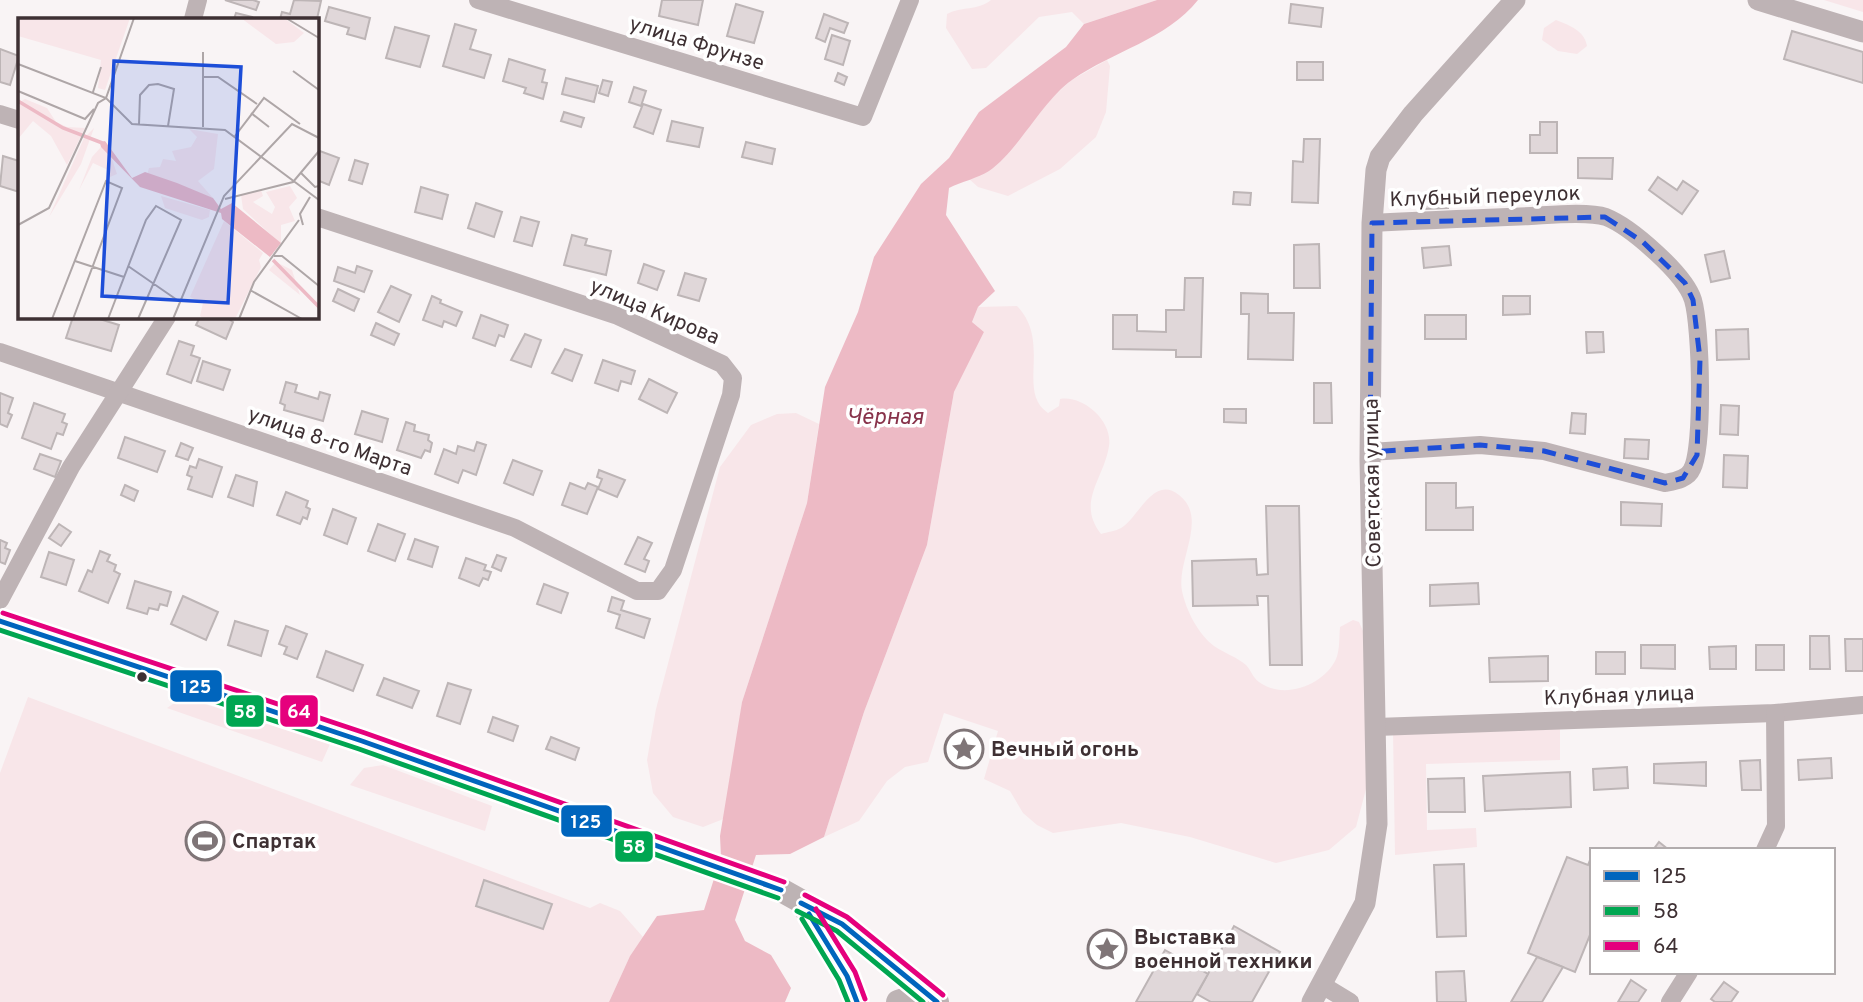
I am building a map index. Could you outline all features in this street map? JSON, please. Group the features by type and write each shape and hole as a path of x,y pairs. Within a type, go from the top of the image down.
{"main road":[{"path":"0,621 362,741 690,856 791,896 842,924 936,1002"},
{"path":"791,896 847,976 857,1002"},
{"path":"898,1002 907,999 936,1002"}],"street":[{"path":"193,18 198,0"},
{"name":"улица Фрунзе","path":"478,0 863,117 910,0"},
{"name":"Советская улица","path":"1317,993 1365,902 1372,871 1377,824 1370,452 1373,185 1380,157 1413,114 1515,0"},
{"path":"1758,0 1863,32"},
{"path":"0,114 18,120"},
{"name":"Клубный переулок","path":"1370,452 1480,445 1544,451 1665,484 1692,471 1697,456 1700,359 1693,300 1685,283 1643,242 1605,217 1559,214 1372,223"},
{"name":"улица Кирова","path":"318,217 618,316 722,364 733,378 731,395 673,570 658,591 637,591"},
{"path":"0,600 71,467 166,318"},
{"name":"улица 8-го Марта","path":"0,352 515,528 637,591"},
{"name":"Клубная улица","path":"1376,727 1775,713 1863,705"},
{"path":"1766,848 1776,826 1775,713"},
{"path":"1670,1002 1688,974"},
{"path":"1317,993 1350,1002"}],"highlighted area":[{"path":"1605,217 1643,242 1685,283 1693,300 1700,359 1697,455 1683,478 1665,483 1544,451 1480,445 1370,452 1372,223"}],"shaded area":[{"path":"991,0 1157,0 1084,24 1072,12 1039,17 986,68 972,69 946,28 947,14 980,6"},
{"path":"1824,0 1863,0 1863,12"},
{"path":"1556,20 1580,32 1587,46 1577,54 1558,51 1542,40 1544,28"},
{"path":"1107,60 1110,66 1106,112 1096,137 1060,169 1008,196 978,187 968,178 1070,81"},
{"path":"1017,306 1027,320 1032,335 1033,379 1039,404 1048,413 1059,406 1060,399 1078,401 1095,412 1106,428 1109,446 1091,501 1094,522 1101,534 1121,528 1147,500 1161,490 1170,490 1187,504 1192,528 1181,579 1182,591 1193,621 1208,641 1246,665 1259,682 1280,690 1291,690 1313,682 1331,668 1339,648 1340,627 1353,620 1359,622 1367,640 1366,789 1356,827 1329,850 1276,863 1190,837 1121,823 1053,833 1037,825 1023,813 1010,791 984,779 998,731 944,713 928,762 905,767 887,781 859,821 824,837 864,712 927,545 954,392 984,332 972,322 978,307"},
{"path":"796,413 819,424 807,503 742,702 726,818 703,827 673,817 653,793 647,760 656,709 720,467 751,425 777,414"},
{"name":"Спартак","path":"28,697 590,908 600,903 620,911 643,937 630,956 609,1002 0,1002 0,773"},
{"path":"183,697 330,744 322,762 167,708"},
{"path":"1560,729 1560,760 1426,764 1427,830 1476,828 1477,847 1395,855 1393,731"},
{"path":"383,765 492,806 485,831 350,785 364,768"}],"water":[{"name":"Чёрная","path":"1157,0 1198,0 1171,25 1072,80 1051,100 1000,162 989,171 949,188 946,215 995,291 978,307 972,322 984,332 954,392 927,545 864,712 824,837 790,854 756,855 735,920 745,941 771,955 791,988 785,1002 609,1002 630,956 657,916 704,910 721,857 720,836 742,702 807,503 825,387 858,312 874,257 921,184 949,158 979,112 1066,47 1084,24"}],"building":[{"path":"225,0 253,0 259,2 256,10"},
{"path":"294,0 321,1 317,18 280,18 282,12 290,14"},
{"path":"662,0 703,0 698,25 659,16"},
{"path":"736,4 763,12 754,43 727,36"},
{"path":"1291,4 1323,8 1321,27 1289,23"},
{"path":"329,7 370,18 365,39 347,34 349,28 325,21"},
{"path":"236,13 252,17 252,18 234,18"},
{"path":"824,14 848,23 844,33 830,28 825,42 816,38"},
{"path":"455,24 476,30 470,49 491,55 484,78 443,66"},
{"path":"395,27 429,36 420,67 386,58"},
{"path":"1792,31 1863,52 1863,83 1784,59"},
{"path":"832,35 850,41 843,65 825,59"},
{"path":"0,49 18,56 18,59 10,85 0,82"},
{"path":"509,59 545,70 542,82 547,83 543,99 524,93 526,88 503,81"},
{"path":"1297,62 1323,62 1323,80 1297,80"},
{"path":"838,73 847,77 844,85 835,81"},
{"path":"566,78 598,86 594,102 562,94"},
{"path":"603,80 612,82 608,96 599,93"},
{"path":"634,87 646,91 641,106 629,102"},
{"path":"643,104 661,110 653,134 634,127"},
{"path":"564,112 584,118 581,127 561,121"},
{"path":"672,121 703,128 699,147 667,141"},
{"path":"1540,122 1557,122 1557,153 1530,153 1530,135 1540,135"},
{"path":"1304,139 1320,139 1318,203 1292,202 1293,161 1303,162"},
{"path":"746,142 775,149 772,164 742,157"},
{"path":"318,150 339,158 329,185 318,180"},
{"path":"3,156 18,161 18,192 0,186"},
{"path":"1578,158 1613,158 1612,179 1578,178"},
{"path":"355,160 368,164 362,184 349,180"},
{"path":"1658,177 1677,190 1683,181 1698,191 1682,214 1649,190"},
{"path":"421,187 448,195 442,219 415,212"},
{"path":"1234,192 1251,193 1250,205 1233,204"},
{"path":"1448,192 1448,208 1424,209 1424,193"},
{"path":"476,203 502,212 494,237 468,228"},
{"path":"521,217 539,222 532,246 514,241"},
{"path":"572,235 587,239 585,245 611,251 606,275 564,265"},
{"path":"1319,244 1320,288 1294,288 1294,245"},
{"path":"1449,246 1451,265 1424,268 1422,248"},
{"path":"1724,251 1730,278 1711,282 1705,255"},
{"path":"644,264 664,271 657,290 638,283"},
{"path":"357,266 372,271 364,292 334,281 338,267 355,273"},
{"path":"685,273 706,279 699,301 678,295"},
{"path":"1185,278 1203,278 1201,357 1176,357 1176,350 1113,349 1113,315 1137,315 1137,331 1166,332 1166,310 1184,310"},
{"path":"391,286 411,295 399,322 378,312"},
{"path":"338,289 359,299 354,311 333,301"},
{"path":"1241,293 1268,294 1268,313 1294,313 1293,360 1248,359 1249,314 1241,314"},
{"path":"432,296 441,300 440,303 462,312 456,326 444,321 442,327 423,320"},
{"path":"1503,296 1530,296 1530,314 1503,315"},
{"path":"481,315 508,325 504,337 499,335 495,346 473,338"},
{"path":"1425,315 1466,315 1466,339 1425,339"},
{"path":"73,318 96,318 119,325 111,351 66,338"},
{"path":"200,318 227,318 233,322 226,339 196,325"},
{"path":"376,323 399,334 394,345 371,335"},
{"path":"1748,329 1749,359 1717,360 1716,330"},
{"path":"1586,332 1603,332 1604,352 1587,353"},
{"path":"525,334 541,340 531,367 511,360"},
{"path":"179,341 194,346 191,355 200,358 191,383 167,374"},
{"path":"565,349 582,355 572,381 552,373"},
{"path":"603,360 635,371 631,384 621,381 618,391 595,383"},
{"path":"203,361 230,370 223,390 197,381"},
{"path":"649,379 677,393 667,413 639,399"},
{"path":"286,382 297,385 295,392 318,399 320,392 330,395 323,421 284,410 285,405 280,403"},
{"path":"1314,383 1331,383 1332,423 1314,423"},
{"path":"0,393 13,398 8,413 12,415 7,427 0,424"},
{"path":"34,403 65,414 62,422 67,424 63,435 57,433 51,449 22,438"},
{"path":"1721,405 1739,406 1738,435 1720,434"},
{"path":"1224,409 1246,409 1246,423 1224,422"},
{"path":"362,411 388,419 382,442 355,434"},
{"path":"1572,413 1586,414 1585,434 1570,433"},
{"path":"406,422 415,425 414,431 429,435 428,440 432,443 430,452 425,450 421,458 397,450"},
{"path":"125,437 165,451 157,472 118,458"},
{"path":"1625,439 1649,440 1648,459 1624,458"},
{"path":"477,442 486,445 476,475 463,470 458,483 435,474 444,449 456,454 458,446 474,451"},
{"path":"181,443 193,448 188,460 176,456"},
{"path":"40,454 61,461 55,477 34,469"},
{"path":"1724,455 1748,456 1747,488 1723,487"},
{"path":"199,459 222,467 212,497 188,489 192,477 187,475 190,466 196,468"},
{"path":"513,460 542,471 533,495 504,483"},
{"path":"599,470 625,480 617,497 598,489 602,479 597,477"},
{"path":"236,475 257,482 253,506 228,497"},
{"path":"570,483 585,489 588,483 598,487 587,514 562,505"},
{"path":"1426,483 1456,483 1456,508 1473,507 1473,530 1426,530"},
{"path":"125,485 138,491 134,501 121,495"},
{"path":"286,492 308,501 306,507 310,509 307,519 303,517 300,524 277,515"},
{"path":"1621,502 1662,504 1661,526 1621,525"},
{"path":"1266,506 1299,506 1302,665 1270,665 1268,596 1257,596 1258,605 1193,606 1192,561 1256,559 1257,575 1268,574"},
{"path":"333,509 356,518 347,544 324,535"},
{"path":"59,524 71,532 61,546 49,538"},
{"path":"378,524 405,534 395,561 368,551"},
{"path":"638,537 652,543 644,559 649,561 645,572 625,564"},
{"path":"415,539 438,547 432,567 408,559"},
{"path":"0,540 7,543 5,548 10,550 5,564 0,562"},
{"path":"100,551 110,555 107,561 116,565 114,571 120,574 108,603 79,591 88,570 92,572"},
{"path":"49,552 74,560 66,585 41,577"},
{"path":"497,555 506,558 501,571 492,567"},
{"path":"466,558 486,565 484,570 491,572 488,580 483,578 479,586 459,578"},
{"path":"135,581 171,592 167,606 160,604 158,610 149,608 147,614 127,608"},
{"path":"1478,583 1479,604 1430,606 1430,585"},
{"path":"544,584 568,593 561,613 537,604"},
{"path":"183,596 218,612 206,640 171,624"},
{"path":"612,597 624,601 621,610 650,619 644,638 616,628 620,615 608,611"},
{"path":"235,621 268,631 261,656 228,645"},
{"path":"286,626 307,634 297,659 284,654 287,647 279,644"},
{"path":"1810,636 1829,636 1830,669 1810,669"},
{"path":"1845,639 1863,639 1863,671 1846,671"},
{"path":"1641,645 1675,645 1675,669 1641,668"},
{"path":"1756,645 1784,645 1784,670 1756,670"},
{"path":"1736,646 1736,669 1710,669 1709,647"},
{"path":"326,651 363,665 353,691 317,677"},
{"path":"1596,652 1625,652 1625,674 1596,674"},
{"path":"1548,656 1548,681 1490,682 1489,658"},
{"path":"384,678 419,691 412,708 377,695"},
{"path":"448,683 471,690 460,724 437,716"},
{"path":"493,717 518,726 513,741 488,732"},
{"path":"551,737 579,748 575,760 546,749"},
{"path":"1831,758 1832,778 1799,780 1798,760"},
{"path":"1760,760 1761,790 1742,790 1740,761"},
{"path":"1706,762 1706,786 1654,783 1654,764"},
{"path":"1627,767 1628,788 1594,790 1593,769"},
{"path":"1570,772 1571,807 1485,811 1483,776"},
{"path":"1464,778 1465,812 1429,812 1428,779"},
{"path":"1659,842 1666,848 1654,848"},
{"path":"1567,857 1588,865 1590,860 1590,935 1575,972 1528,953"},
{"path":"1464,864 1466,936 1437,937 1434,865"},
{"path":"484,880 552,904 543,929 476,906"},
{"path":"1234,926 1280,952 1252,1002 1211,1002 1197,994"},
{"path":"1165,950 1208,974 1192,1002 1136,1002"},
{"path":"1537,957 1563,967 1542,1002 1511,1002"},
{"path":"1464,971 1466,1002 1437,1002 1436,972"},
{"path":"1631,980 1646,990 1638,1002 1618,1002"},
{"path":"1724,982 1738,992 1731,1002 1715,1002 1711,999"}],"transit line":[{"name":"64","path":"3,613 365,733 784,882"},
{"name":"125","path":"0,621 362,741 781,890"},
{"name":"58","path":"0,630 359,749 778,898"},
{"name":"64","path":"805,895 847,917 943,995"},
{"name":"125","path":"801,903 842,924 937,1002"},
{"name":"64","path":"816,909 855,972 865,999"},
{"name":"58","path":"797,911 837,931 923,1002"},
{"name":"125","path":"809,914 847,976 857,1002"},
{"name":"58","path":"802,919 839,980 848,1002"}],"place":[{"name":"Вечный огонь","path":"964,749"},
{"name":"Спартак","path":"205,841"},
{"name":"Выставка военной техники","path":"1107,949"}]}
